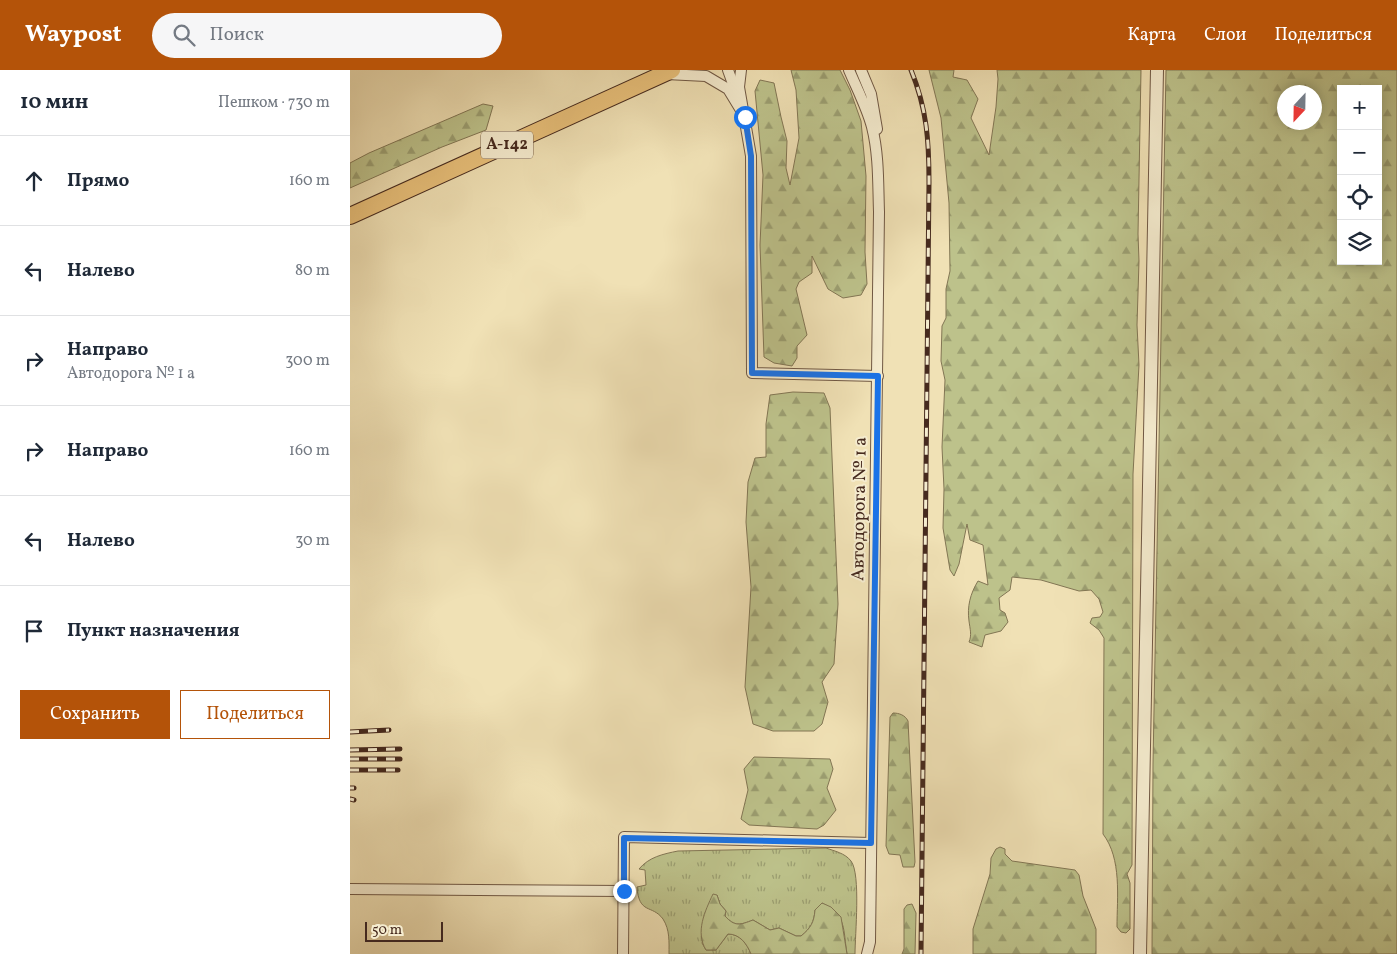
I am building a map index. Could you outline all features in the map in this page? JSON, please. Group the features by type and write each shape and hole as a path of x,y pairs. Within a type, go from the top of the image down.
{"highway":[{"name":"А-142","path":"350,216 668,72"}],"street":[{"path":"728,70 745,117"},
{"path":"741,70 739,87 751,156 752,373 878,376"},
{"name":"Автодорога № 1 а","path":"849,70 872,127 878,164 878,376 870,942 867,954"},
{"path":"861,70 871,94 877,126 878,164"},
{"path":"1140,954 1157,70"},
{"path":"668,72 706,76 728,90 745,117"},
{"path":"623,954 624,838 871,843"},
{"path":"350,889 624,891"}],"green space":[{"path":"791,70 840,70 850,90 861,121 866,176 865,252 867,284 861,295 843,298 828,289 812,256 812,273 799,282 796,289 807,335 797,346 797,358 792,366 774,363 764,357 760,245 763,175 755,91 760,80 774,83 787,141 786,168 790,185 799,138 796,90"},
{"path":"929,70 954,70 953,77 967,80 978,99 971,118 989,155 996,107 997,70 1141,70 1137,325 1139,365 1133,474 1132,865 1127,874 1130,883 1130,929 1126,933 1121,932 1117,927 1118,891 1116,867 1109,844 1103,834 1104,638 1099,630 1090,623 1092,618 1100,617 1103,612 1099,599 1091,590 1079,591 1041,580 1012,577 1010,590 999,598 1000,610 1005,613 1008,622 1001,631 985,635 982,647 969,642 971,634 968,616 971,596 978,581 988,585 983,545 970,540 967,524 959,564 954,576 950,570 943,528 942,447 945,380 941,361 942,326 946,318 946,289 950,271 949,203 941,118"},
{"path":"1166,70 1397,70 1397,954 1152,954 1153,764"},
{"path":"483,104 493,106 486,130 442,147 350,188 350,163"},
{"path":"793,392 824,393 830,408 838,604 834,664 822,682 828,702 822,724 814,731 773,731 753,724 745,687 751,587 746,522 748,482 755,458 766,457 766,424 770,395"},
{"path":"893,713 902,715 908,721 914,867 903,867 900,855 889,854 886,846 890,717"},
{"path":"754,757 830,759 833,769 827,788 836,810 824,825 817,829 749,825 741,819 748,790 744,769"},
{"path":"1000,847 1005,849 1005,854 1012,861 1075,870 1079,875 1083,896 1096,929 1096,954 973,954 973,929 990,874 991,858 996,849"},
{"path":"826,848 846,856 854,868 857,891 855,954 847,954 844,930 840,918 822,903 815,910 810,927 801,936 796,936 779,928 770,930 753,920 741,924 732,922 725,916 726,911 720,904 717,895 702,943 706,950 716,950 728,934 732,934 743,940 751,954 669,954 669,936 663,919 659,914 643,905 638,896 637,887 646,885 645,870 639,869 652,859 667,853 678,851"},
{"path":"713,894 717,895 720,904 726,911 725,916 732,922 741,924 753,920 770,930 779,928 796,936 801,936 810,927 815,910 822,903 831,907 841,917 847,954 751,954 743,940 732,934 728,934 716,950 706,950 701,936 701,929 704,914"},
{"path":"912,904 916,913 915,954 902,954 904,949 904,909 907,905"}],"railway":[{"path":"911,70 924,112 928,139 929,167 921,954"},
{"path":"350,732 389,730"},
{"path":"350,750 400,749"},
{"path":"350,759 400,759"},
{"path":"350,770 398,770"},
{"path":"350,799 354,800"}],"route":[{"path":"624,891 624,838 871,843 878,376 752,373 751,156 745,117"}]}
